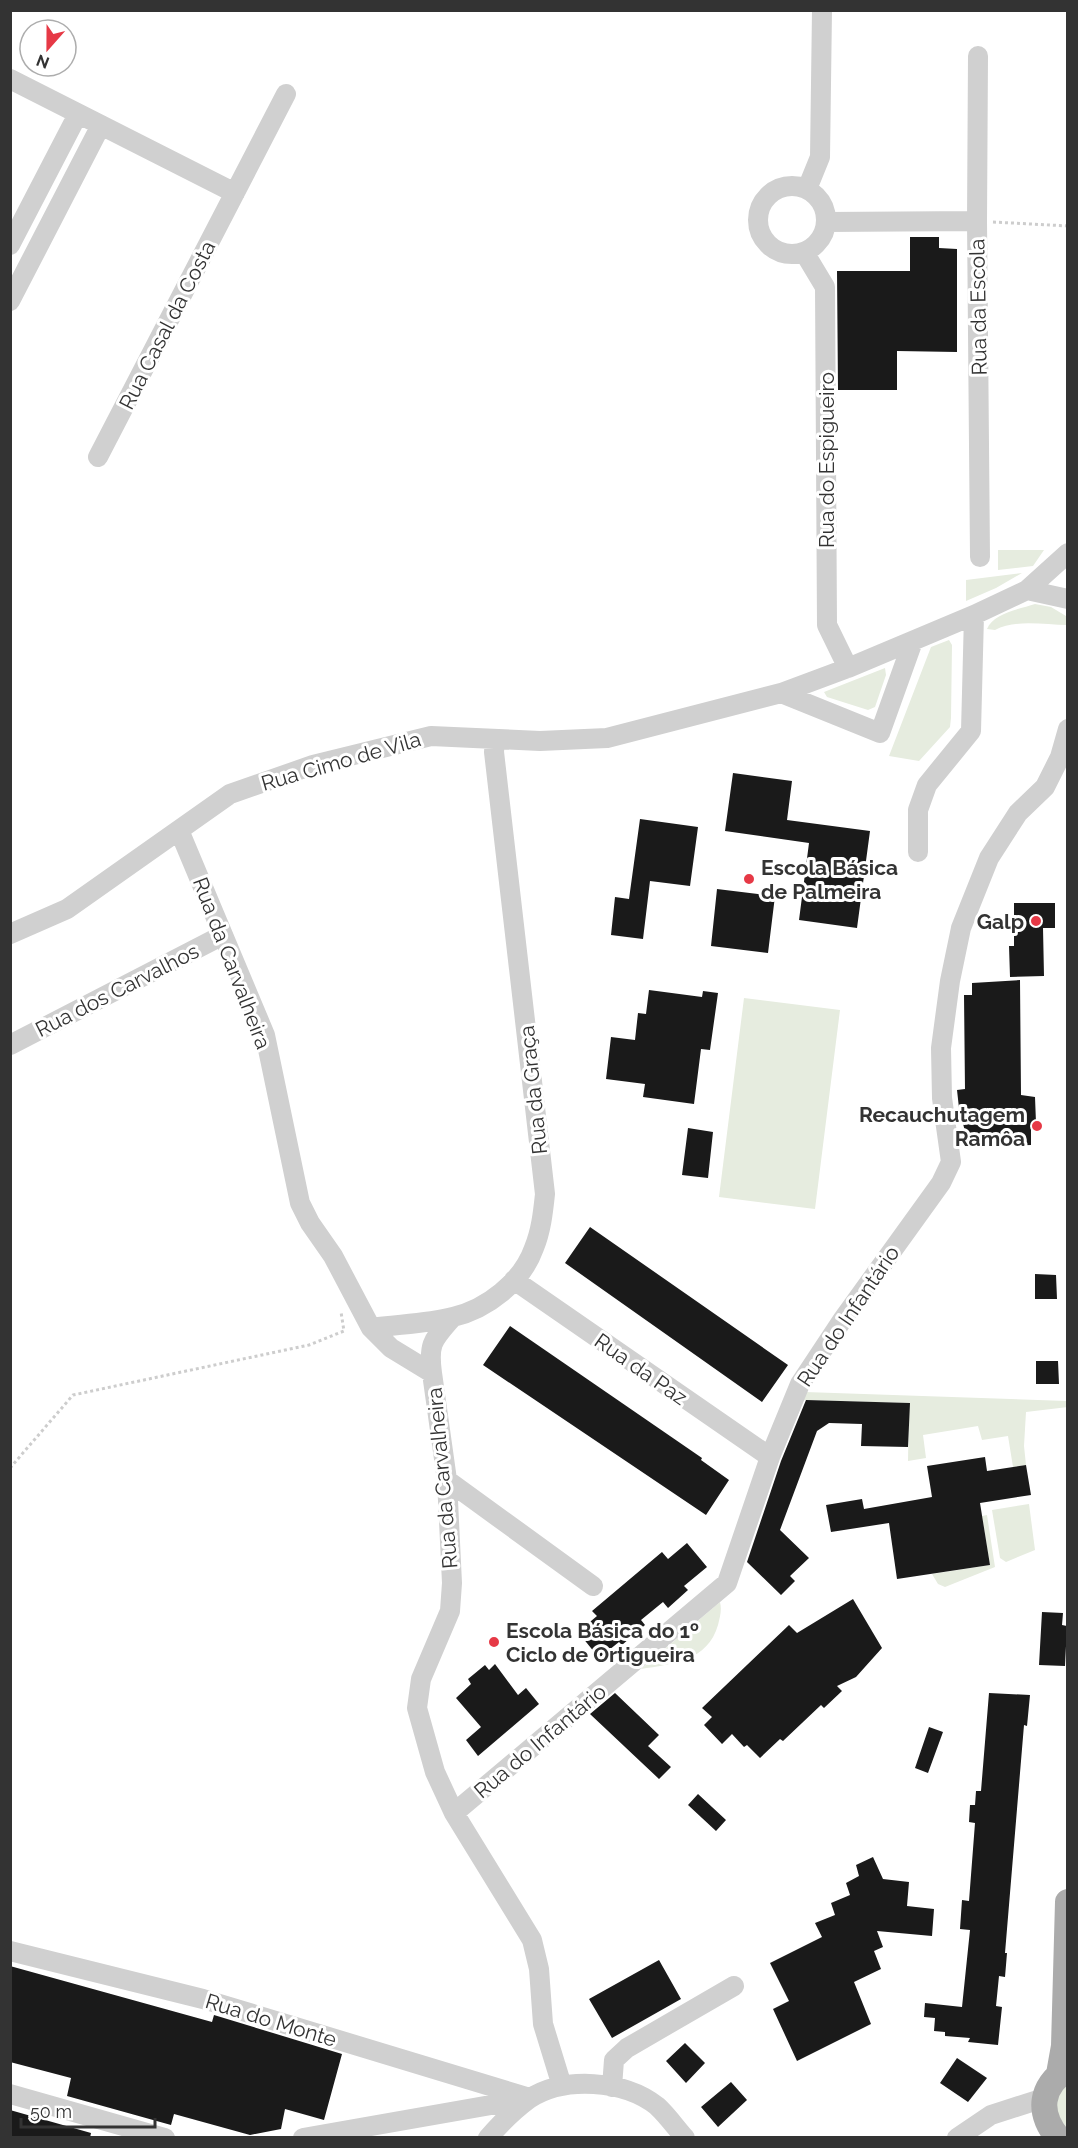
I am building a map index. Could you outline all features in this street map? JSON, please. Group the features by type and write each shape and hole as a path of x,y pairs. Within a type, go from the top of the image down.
{"main road":[{"path":"1052,2134 1044,2113 1044,2098 1049,2086 1064,2071 1068,1902"}],"street":[{"path":"807,189 820,157 822,10"},
{"name":"Rua da Escola","path":"978,57 980,557"},
{"path":"10,79 235,193"},
{"name":"Rua Casal da Costa","path":"98,457 286,94"},
{"path":"10,245 78,114"},
{"path":"10,301 100,125"},
{"path":"788,186 807,189 824,206 826,222 821,239 804,252 783,253 776,250 762,237 758,219 759,210 764,200 773,191 788,186"},
{"path":"826,222 977,221"},
{"name":"Rua do Espigueiro","path":"804,252 825,287 828,625 848,668"},
{"name":"Rua Cimo de Vila","path":"10,934 67,909 230,794 313,765 431,736 540,741 607,738 781,693 913,641 1027,590 1068,553"},
{"path":"1027,590 1068,600"},
{"path":"918,852 918,810 927,785 971,731 974,615"},
{"path":"781,693 880,733 913,641"},
{"name":"Rua do Infantário","path":"454,1813 728,1583 770,1457 800,1384 843,1319 941,1183 951,1162 942,1098 940,1048 961,928 989,858 1018,813 1045,787 1060,757 1068,729"},
{"name":"Rua da Graça","path":"371,1328 452,1318 475,1310 494,1299 514,1280 534,1250 543,1219 545,1194 494,752 495,739"},
{"name":"Rua da Carvalheira","path":"179,830 264,1035 300,1203 310,1223 333,1256 371,1328 391,1348 432,1374 447,1480 452,1583 450,1611 421,1679 417,1708 435,1772 454,1813 532,1940 539,1970 543,2024 562,2086"},
{"name":"Rua dos Carvalhos","path":"10,1045 223,935"},
{"name":"Rua da Paz","path":"514,1280 770,1457"},
{"path":"432,1374 429,1352 435,1337 452,1318"},
{"path":"447,1480 593,1586"},
{"name":"Rua do Monte","path":"10,1951 203,1999 530,2098"},
{"path":"612,2087 614,2060 627,2048 734,1986"},
{"path":"303,2138 530,2098 562,2086 597,2083 630,2092 657,2106 685,2138"},
{"path":"10,2094 165,2138"},
{"path":"488,2138 498,2125 530,2098"},
{"path":"957,2138 991,2115 1044,2098"}],"path":[{"path":"977,221 1068,226"},
{"path":"10,1468 73,1395 309,1345 344,1331 341,1310"}],"shaded area":[{"path":"998,550 1044,550 1033,566 998,570"},
{"path":"1022,573 996,588 966,601 966,580"},
{"path":"1035,604 1051,607 1066,616 1067,625 1030,623 995,630 987,629 1001,615"},
{"path":"949,640 952,645 950,727 919,761 889,756 931,647"},
{"path":"885,668 886,675 875,707 868,710 827,697 824,692"},
{"path":"744,998 840,1010 815,1209 719,1197"},
{"path":"805,1392 1067,1401 1068,1407 1026,1412 1024,1446 1026,1465 1013,1467 1008,1436 982,1440 978,1426 923,1435 926,1458 908,1461 909,1403 802,1400"},
{"path":"1029,1504 1035,1550 1006,1562 1000,1558 992,1510"},
{"path":"987,1515 995,1567 945,1587 938,1584 932,1574 990,1565 982,1516"},
{"path":"720,1602 718,1625 706,1646 687,1659 641,1669"},
{"path":"1067,2080 1067,2128 1059,2115 1057,2104"}],"building":[{"path":"910,237 939,237 939,248 957,249 957,352 897,351 897,390 838,390 837,271 910,271"},
{"path":"733,773 792,781 787,820 870,831 857,928 799,920 809,843 725,831"},
{"path":"640,819 698,827 690,886 650,881 643,939 611,935 615,897 629,899"},
{"path":"717,889 775,896 768,953 711,946"},
{"path":"1014,903 1055,903 1055,928 1043,928 1044,976 1010,977 1009,946 1014,946"},
{"path":"1020,980 1021,1095 1035,1097 1036,1123 1031,1123 1031,1145 969,1147 957,1090 965,1089 964,995 972,995 972,983"},
{"path":"649,990 702,997 703,991 718,993 710,1050 701,1049 694,1104 643,1097 645,1084 606,1079 611,1037 635,1040 638,1013 646,1014"},
{"path":"688,1128 713,1132 708,1178 682,1175"},
{"path":"590,1227 788,1365 762,1402 565,1263"},
{"path":"1035,1274 1056,1275 1057,1299 1035,1299"},
{"path":"510,1326 702,1458 701,1460 729,1480 706,1515 483,1365"},
{"path":"1036,1361 1058,1361 1059,1384 1036,1384"},
{"path":"806,1400 910,1403 908,1447 861,1446 862,1424 829,1423 817,1431 780,1530 809,1558 790,1576 795,1581 781,1595 747,1562 781,1461"},
{"path":"985,1457 987,1471 1026,1465 1031,1495 980,1503 990,1565 897,1579 889,1523 831,1532 826,1505 862,1499 864,1509 932,1497 927,1466"},
{"path":"687,1543 707,1567 684,1586 688,1590 668,1608 663,1602 641,1620 645,1625 622,1645 619,1642 599,1658 578,1632 597,1616 592,1611 662,1552 668,1559"},
{"path":"853,1599 882,1648 856,1677 837,1686 842,1691 824,1708 821,1705 783,1741 780,1739 760,1758 747,1745 744,1747 732,1734 722,1744 704,1725 712,1717 702,1708 789,1625 797,1633"},
{"path":"1042,1612 1063,1613 1062,1625 1067,1626 1065,1666 1039,1665"},
{"path":"495,1664 518,1695 526,1688 539,1704 478,1756 466,1740 481,1727 456,1698 471,1684 468,1679 485,1665 489,1670"},
{"path":"615,1693 659,1735 648,1746 671,1767 659,1779 590,1714"},
{"path":"989,1693 1030,1695 1027,1726 1024,1725 1005,1953 1007,1953 1005,1977 999,1976 996,2006 1002,2007 998,2045 968,2042 970,2038 945,2036 945,2032 934,2031 935,2018 924,2017 925,2003 962,2007 970,1930 960,1929 962,1900 969,1901 975,1823 969,1822 970,1805 975,1805 976,1791 981,1791"},
{"path":"929,1727 943,1732 928,1773 915,1768"},
{"path":"698,1794 726,1820 716,1831 688,1805"},
{"path":"873,1857 883,1879 909,1882 907,1906 934,1909 932,1936 877,1931 883,1947 874,1951 881,1969 854,1982 871,2024 797,2061 773,2009 789,2001 770,1963 822,1937 815,1923 835,1915 831,1903 850,1895 846,1883 859,1876 856,1865"},
{"path":"659,1960 681,1999 612,2038 589,1999"},
{"path":"10,1966 212,2022 214,2015 342,2054 324,2120 285,2109 281,2129 250,2135 174,2114 171,2125 67,2096 71,2078 10,2062"},
{"path":"685,2043 705,2063 686,2083 666,2061"},
{"path":"957,2058 987,2078 968,2102 940,2083"},
{"path":"731,2082 747,2100 718,2127 701,2107"},
{"path":"10,2110 91,2133 90,2138 10,2138"}],"place":[{"name":"Escola Básica de Palmeira","path":"749,879"},
{"name":"Galp","path":"1036,921"},
{"name":"Recauchutagem Ramôa","path":"1037,1126"},
{"name":"Escola Básica do 1º Ciclo de Ortigueira","path":"494,1642"}]}
